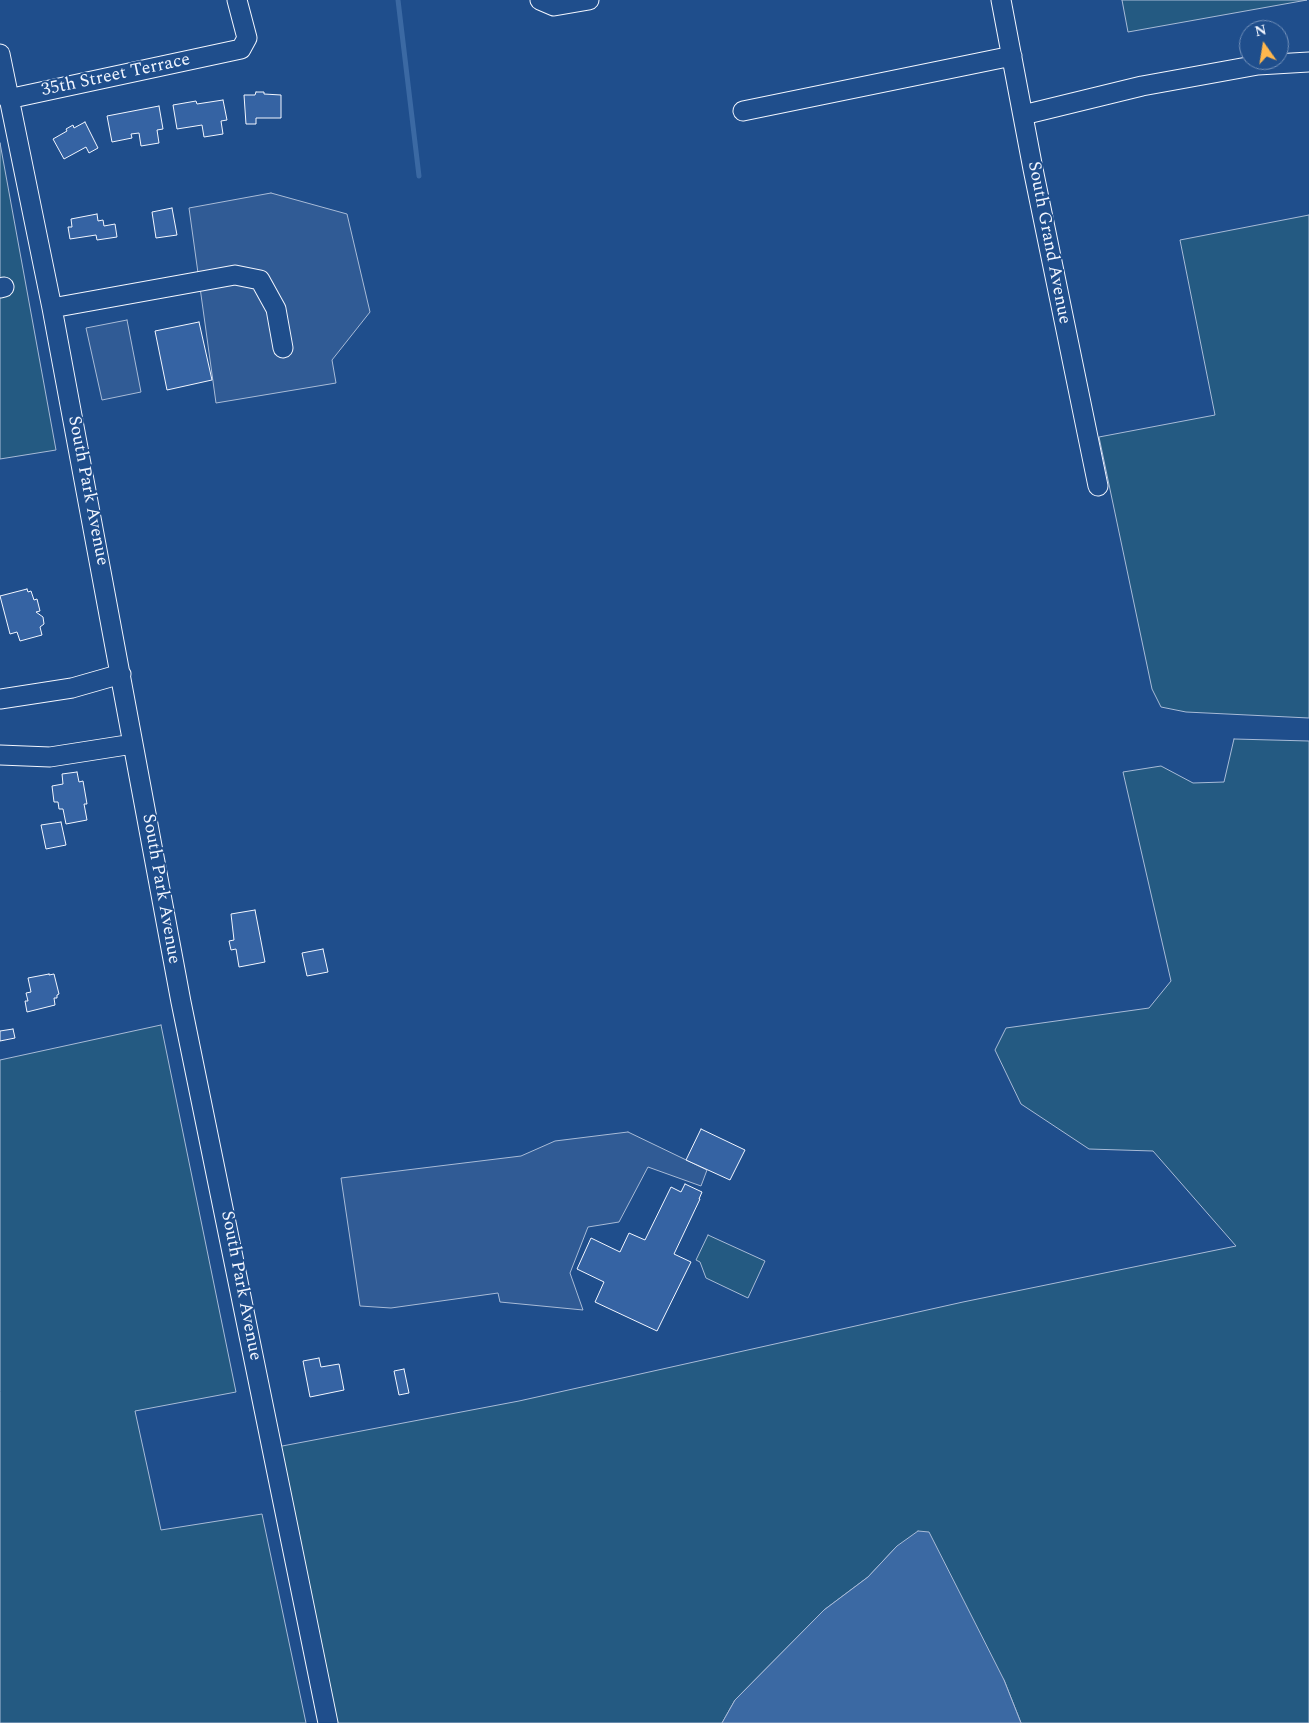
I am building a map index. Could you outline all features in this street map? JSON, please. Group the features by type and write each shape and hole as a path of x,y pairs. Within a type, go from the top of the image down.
{"street":[{"name":"35th Street Terrace","path":"8,99 241,49 247,38 237,0"},
{"path":"540,0 554,6 589,0"},
{"name":"South Grand Avenue","path":"1001,0 1098,486"},
{"name":"South Park Avenue","path":"0,54 52,308 181,1002 328,1723"},
{"path":"743,111 1012,56"},
{"path":"1023,115 1142,86 1258,65 1309,62"},
{"path":"52,308 235,274 260,280 276,309 283,348"},
{"path":"0,699 72,688 121,674"},
{"path":"0,755 50,757 133,744"}],"shaded area":[{"path":"1122,0 1307,0 1128,32"},
{"path":"0,143 56,450 0,459"},
{"path":"271,193 347,214 370,312 332,360 336,383 216,403 189,208"},
{"path":"1309,215 1309,718 1186,712 1161,707 1152,689 1099,437 1215,415 1180,240"},
{"path":"127,320 141,392 102,400 86,328"},
{"path":"1234,739 1309,741 1309,1723 1021,1723 1004,1680 897,1546 868,1577 824,1610 735,1700 722,1723 334,1723 277,1447 519,1401 963,1302 1236,1246 1153,1151 1089,1149 1021,1104 995,1050 1006,1028 1149,1008 1171,981 1123,772 1161,766 1193,783 1224,782"},
{"path":"161,1025 236,1392 135,1411 161,1530 262,1514 306,1723 0,1723 0,1060"},
{"path":"628,1132 707,1170 701,1186 648,1167 619,1222 588,1227 570,1273 583,1310 500,1302 498,1293 391,1308 360,1306 341,1178 521,1156 555,1141"},
{"path":"708,1235 765,1261 748,1298 706,1278 700,1262 696,1260"},
{"path":"918,1531 929,1532 1004,1680 1021,1723 722,1723 735,1700 824,1610 868,1577 897,1546"}],"building":[{"path":"256,92 281,95 281,118 256,118 256,124 246,124 244,95 255,95"},
{"path":"223,100 227,120 221,121 223,134 204,137 202,125 177,129 173,105 196,101 197,104"},
{"path":"159,106 163,129 157,130 159,143 141,146 139,133 131,134 132,138 112,142 107,116"},
{"path":"85,122 98,148 89,153 86,147 64,159 53,139 73,125 74,128"},
{"path":"172,208 177,235 156,238 152,212"},
{"path":"97,214 98,221 103,220 104,226 115,224 117,237 97,240 96,235 70,239 68,227 72,227 71,219"},
{"path":"199,322 212,380 167,390 155,331"},
{"path":"27,589 28,592 31,591 34,600 37,599 40,611 36,612 43,617 44,624 40,627 42,635 20,641 17,632 10,634 0,596"},
{"path":"77,772 79,782 83,781 87,804 84,804 87,820 66,824 63,809 59,809 58,802 54,802 52,786 63,784 62,774"},
{"path":"61,822 66,845 46,849 41,825"},
{"path":"255,910 265,962 239,967 236,949 231,950 229,941 234,940 231,914"},
{"path":"323,949 328,972 307,976 302,953"},
{"path":"54,974 59,994 57,998 54,998 55,1005 27,1012 25,1001 28,1001 26,993 31,992 28,978"},
{"path":"13,1029 15,1038 0,1041 0,1031"},
{"path":"701,1129 745,1150 730,1180 686,1160"},
{"path":"685,1184 702,1192 674,1254 691,1262 657,1331 595,1302 604,1282 577,1269 591,1238 620,1252 629,1233 645,1240 671,1187 681,1192"},
{"path":"319,1358 321,1367 339,1364 344,1390 310,1397 303,1361"},
{"path":"404,1369 409,1393 399,1395 394,1371"}],"waterway":[{"path":"398,0 419,176"}]}
